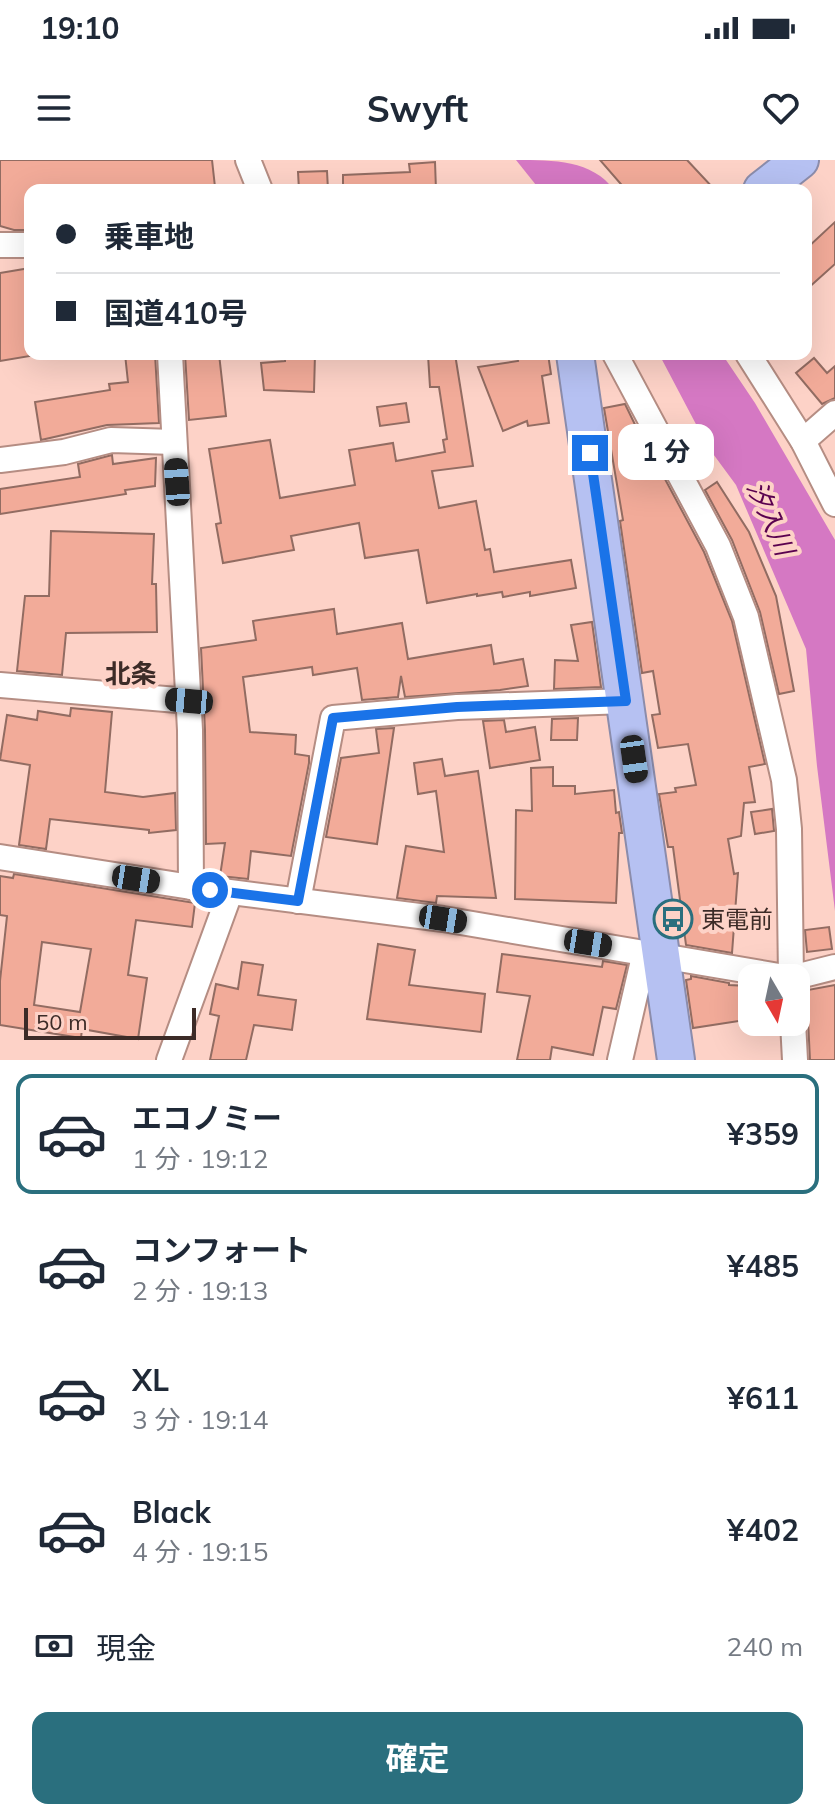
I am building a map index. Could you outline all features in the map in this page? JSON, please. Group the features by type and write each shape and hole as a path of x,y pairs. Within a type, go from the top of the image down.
{"highway":[{"path":"770,184 800,160"},
{"path":"576,360 626,701 653,954 676,1060"}],"street":[{"path":"248,160 258,184"},
{"path":"0,245 24,245"},
{"path":"170,360 189,701 191,887"},
{"path":"618,360 718,546 746,617 784,780 789,829 791,964"},
{"path":"752,360 803,441 835,504"},
{"path":"803,441 835,413"},
{"path":"0,460 64,452 111,440 174,442"},
{"path":"0,685 189,701"},
{"path":"298,901 333,718 457,707 626,701"},
{"path":"0,857 230,893 443,919 738,969"},
{"path":"169,1060 230,893"},
{"path":"620,1060 653,954"},
{"path":"810,973 835,967"},
{"path":"794,1036 795,1060"}],"water":[{"path":"516,160 583,167 609,184 535,184"},
{"name":"汐入川","path":"662,360 726,360 755,403 835,540 835,911 806,649 736,485 708,447"}],"building":[{"path":"0,160 212,160 215,184 24,184 24,230 0,226"},
{"path":"600,160 687,160 709,184 621,184"},
{"path":"435,162 436,184 343,184 343,175 410,172 409,164"},
{"path":"327,171 328,184 299,184 298,172"},
{"path":"835,222 835,264 812,285 812,243"},
{"path":"24,269 24,357 0,361 0,273"},
{"path":"814,358 827,373 835,366 835,398 822,404 796,373"},
{"path":"126,360 155,360 159,423 107,425 41,440 35,402 110,390 109,384 128,382"},
{"path":"185,360 220,360 226,416 189,420"},
{"path":"315,360 314,392 264,390 261,363"},
{"path":"428,360 456,360 473,466 432,471 439,508 476,501 485,550 490,549 494,572 571,560 576,588 530,596 530,592 503,597 502,592 477,594 427,603 418,550 365,558 359,523 291,536 294,550 223,563 216,524 221,523 209,449 270,440 280,498 355,485 349,450 393,443 396,461 445,452 443,440 447,439 439,387 430,387"},
{"path":"549,360 551,374 542,376 549,423 528,426 527,421 503,431 478,367"},
{"path":"406,403 409,422 380,426 377,407"},
{"path":"625,404 655,466 658,466 704,552 732,621 765,764 749,767 755,802 744,803 741,836 728,839 734,874 738,873 732,953 686,945 673,847 668,847 659,794 696,785 688,744 658,748 652,715 660,714 653,671 642,673 620,521 623,520 604,408"},
{"path":"112,455 113,464 156,458 155,486 125,490 126,494 0,514 0,489 80,477 78,464"},
{"path":"717,482 749,532 776,596 794,691 779,694 760,612 732,540 705,490"},
{"path":"51,531 154,534 152,584 156,584 157,632 66,633 62,675 17,671 25,596 49,596"},
{"path":"334,609 337,634 402,623 408,659 491,645 494,664 523,659 528,686 405,697 401,676 398,697 362,700 357,668 313,675 312,667 243,677 250,732 296,735 295,754 309,756 309,763 291,856 251,851 248,879 220,876 225,843 206,844 201,648 256,640 253,621"},
{"path":"592,622 601,687 554,689 555,660 578,661 571,625"},
{"path":"71,708 112,712 105,792 143,797 175,793 176,830 149,833 149,830 50,819 46,849 19,845 30,765 0,760 7,715 37,720 38,711 70,716"},
{"path":"578,718 577,740 551,740 552,719"},
{"path":"504,720 506,732 535,727 540,760 490,768 483,721"},
{"path":"394,728 377,844 326,837 341,758 379,753 376,729"},
{"path":"442,759 445,776 478,771 496,898 437,896 436,903 397,898 406,846 444,852 436,791 418,794 414,763"},
{"path":"553,767 553,786 575,786 575,794 614,790 622,833 619,833 616,903 515,899 516,810 532,811 531,768"},
{"path":"772,809 774,831 755,834 751,812"},
{"path":"14,874 195,903 192,927 136,920 128,975 147,978 138,1039 82,1029 81,1038 0,1025 0,981 7,916 0,915 0,876 13,878","holes":["42,942 91,949 80,1012 34,1005"]},
{"path":"829,927 832,949 807,952 805,930"},
{"path":"378,944 415,950 409,985 485,994 481,1032 367,1019"},
{"path":"502,954 602,967 603,961 627,965 616,1009 603,1007 593,1055 552,1047 550,1060 517,1060 530,996 497,992"},
{"path":"242,962 263,965 258,995 296,1000 292,1030 254,1025 246,1060 210,1060 219,1016 210,1014 216,984 238,989"},
{"path":"691,976 738,985 738,1021 693,1028 686,980"},
{"path":"835,985 835,1060 810,1060 810,990"}],"place":[{"name":"東電前","path":"673,919"}],"district":[{"name":"北条","path":"131,673"}],"route":[{"path":"210,890 298,901 333,718 372,717 457,707 626,701 590,453"}]}
